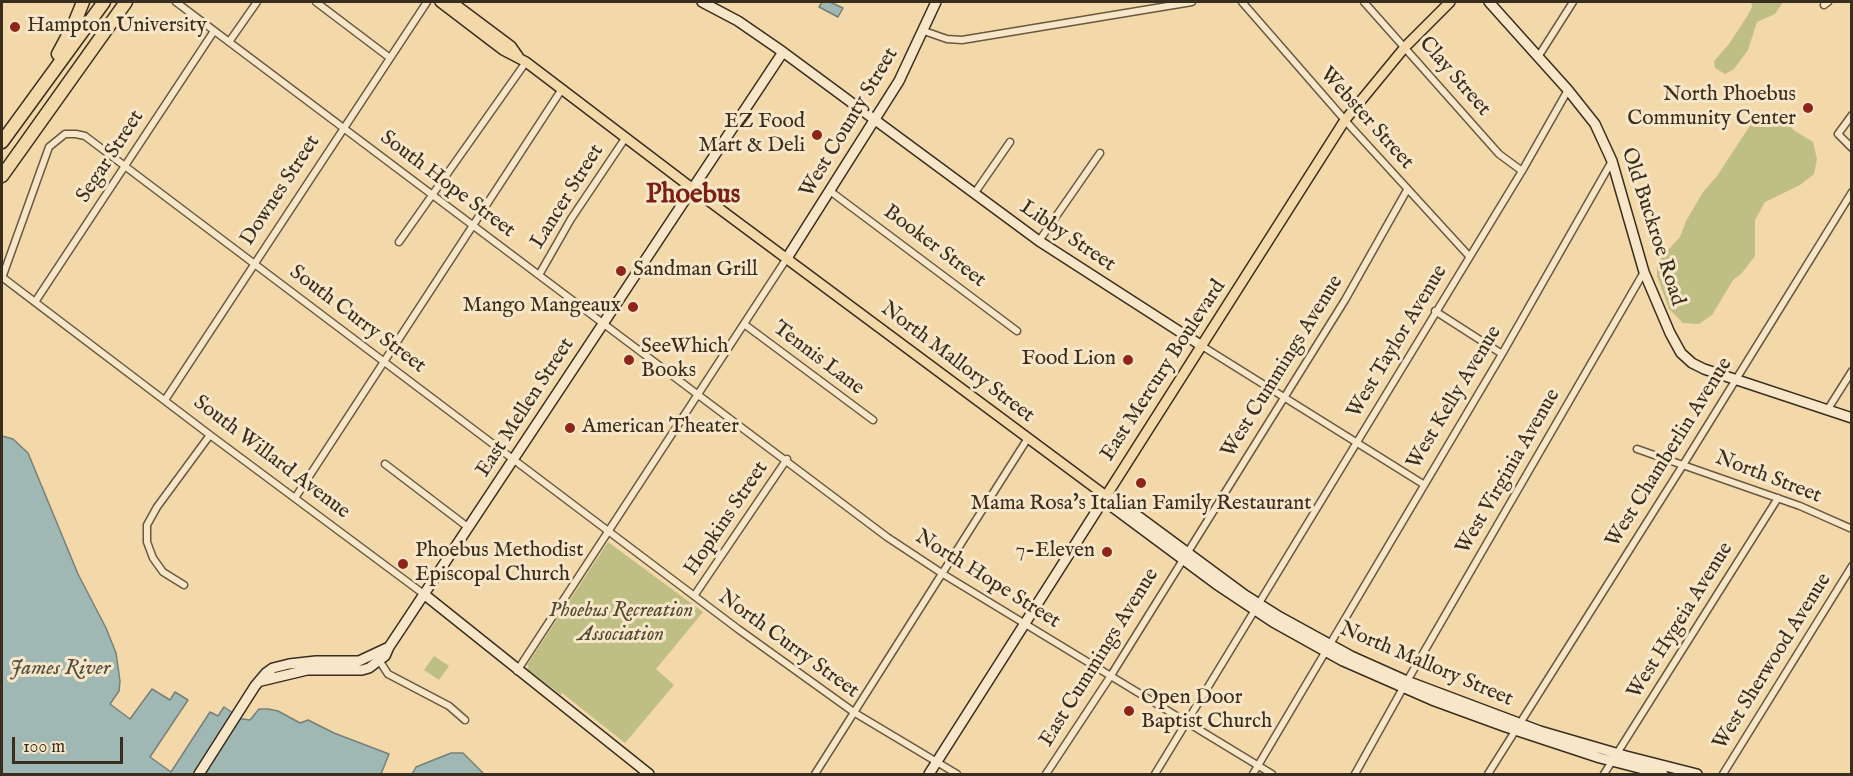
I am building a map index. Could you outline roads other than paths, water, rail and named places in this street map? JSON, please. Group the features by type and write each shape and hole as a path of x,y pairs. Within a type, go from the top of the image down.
{"highway":[{"path":"29,103 66,40 83,2"},
{"path":"2,142 104,2"},
{"path":"2,176 126,2"}],"main road":[{"path":"440,2 508,53 522,59"},
{"path":"452,2 511,46 522,59"},
{"name":"Libby Street","path":"702,2 738,21 783,52 1039,241 1202,346"},
{"name":"West County Street","path":"787,258 906,69 936,2"},
{"name":"East Mercury Boulevard","path":"929,774 1345,120 1405,47 1450,2"},
{"name":"Old Buckroe Road","path":"1489,2 1568,90 1595,124 1612,161 1644,272 1681,353 1697,366 1851,418"},
{"name":"East Mellen Street","path":"378,658 388,652 389,647 783,52"},
{"name":"North Mallory Street","path":"522,59 1106,496 1111,506 1257,607 1327,648 1405,685 1518,727 1663,774"},
{"name":"South Willard Avenue","path":"425,595 517,671 649,774"},
{"path":"199,774 238,712 266,673 273,668 316,661 355,662 378,658"},
{"name":"North Mallory Street","path":"1615,758 1697,774"}],"street":[{"name":"South Hope Street","path":"176,2 698,394"},
{"path":"229,42 257,2"},
{"path":"316,2 390,58"},
{"name":"Downes Street","path":"165,400 427,2"},
{"path":"924,31 946,39 962,40 1192,2"},
{"name":"Webster Street","path":"1242,2 1407,190 1469,256"},
{"name":"Clay Street","path":"1364,2 1499,154 1522,171"},
{"path":"1538,57 1573,2"},
{"name":"Segar Street","path":"35,302 214,31"},
{"path":"399,242 522,59"},
{"path":"295,498 562,89"},
{"name":"West Taylor Avenue","path":"1155,774 1522,171 1568,90"},
{"path":"1851,116 1838,134 1851,148"},
{"name":"South Curry Street","path":"2,277 49,147 65,134 86,136 608,531"},
{"name":"Lancer Street","path":"539,274 571,219 626,137"},
{"path":"974,194 1010,142"},
{"path":"1039,241 1100,153"},
{"name":"West Kelly Avenue","path":"1253,774 1502,354 1612,161"},
{"name":"West Cummings Avenue","path":"1184,556 1361,274 1407,190"},
{"name":"Booker Street","path":"830,191 1017,331"},
{"name":"West Chamberlin Avenue","path":"1488,774 1850,197"},
{"path":"517,671 787,258"},
{"name":"West Virginia Avenue","path":"1355,774 1644,272"},
{"name":"South Willard Avenue","path":"2,277 425,595"},
{"path":"1435,311 1502,354"},
{"name":"Tennis Lane","path":"744,324 873,420"},
{"name":"Libby Street","path":"1202,346 1423,484"},
{"path":"1828,409 1851,371"},
{"name":"North Hope Street","path":"698,394 787,459 887,537 942,574 1186,724 1272,774"},
{"path":"184,585 163,572 153,558 147,542 147,525 157,507 210,435"},
{"path":"815,774 1028,438"},
{"name":"North Street","path":"1637,449 1778,498 1851,529"},
{"name":"Hopkins Street","path":"694,596 787,459"},
{"path":"385,464 469,528"},
{"name":"West Hygeia Avenue","path":"1604,774 1778,498"},
{"name":"North Curry Street","path":"608,531 855,713 957,774"},
{"name":"East Cummings Avenue","path":"1046,774 1110,677 1184,556"},
{"name":"West Sherwood Avenue","path":"1723,774 1851,566"},
{"path":"378,658 392,677 452,708 465,720"}],"water":[{"path":"822,2 830,2 843,8 838,17 819,7"},
{"name":"James River","path":"2,436 13,439 28,453 78,574 106,628 116,653 120,681 119,691 110,704 130,719 152,689 170,700 175,692 188,700 150,757 171,772 210,712 218,716 224,707 242,719 250,720 259,709 268,709 278,711 300,723 308,720 334,733 389,754 381,774 2,774"},
{"path":"451,753 463,753 484,774 412,774 416,767"}],"place":[{"name":"Hampton University","path":"15,27"},
{"name":"North Phoebus Community Center","path":"1808,108"},
{"name":"EZ Food Mart & Deli","path":"817,135"},
{"name":"Sandman Grill","path":"621,271"},
{"name":"Mango Mangeaux","path":"633,307"},
{"name":"SeeWhich Books","path":"629,360"},
{"name":"Food Lion","path":"1128,360"},
{"name":"American Theater","path":"570,428"},
{"name":"Mama Rosa's Italian Family Restaurant","path":"1141,483"},
{"name":"7-Eleven","path":"1107,552"},
{"name":"Phoebus Methodist Episcopal Church","path":"403,564"},
{"name":"Open Door Baptist Church","path":"1129,711"}],"district":[{"name":"Phoebus","path":"693,196"}],"park label":[{"name":"Phoebus Recreation Association","path":"621,624"}]}
